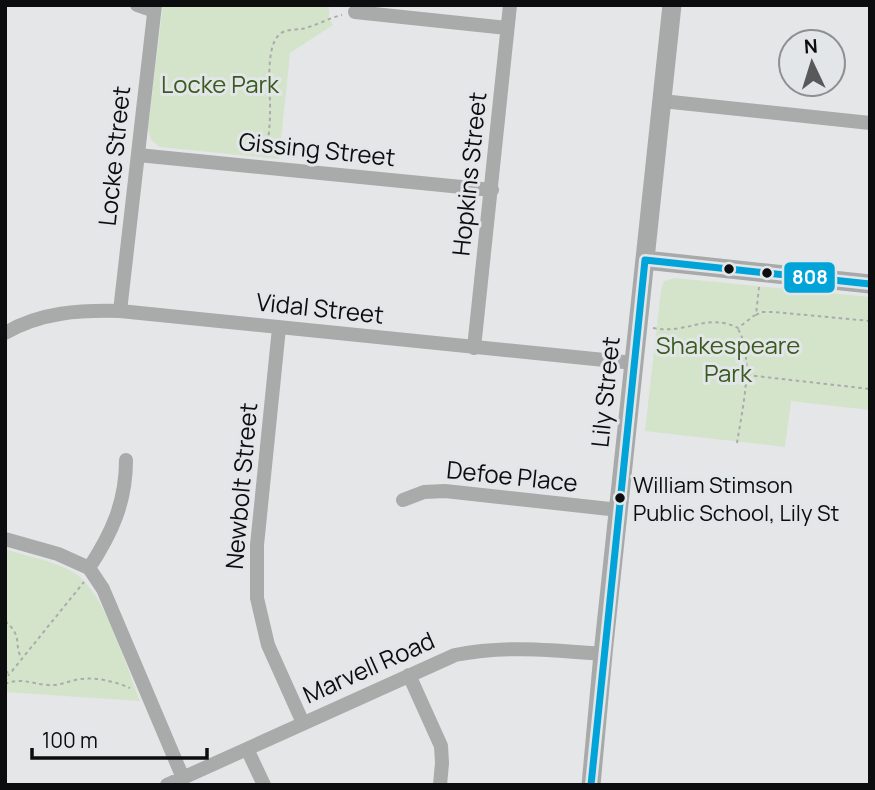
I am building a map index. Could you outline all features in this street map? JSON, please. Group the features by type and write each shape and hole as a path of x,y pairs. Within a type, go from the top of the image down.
{"street":[{"path":"137,5 154,8"},
{"name":"Hopkins Street","path":"474,348 510,5"},
{"name":"Lily Street","path":"592,785 603,654 672,5"},
{"name":"Locke Street","path":"120,311 154,8"},
{"path":"355,12 507,28"},
{"path":"663,101 870,123"},
{"name":"Gissing Street","path":"138,155 492,190"},
{"path":"645,260 870,284"},
{"name":"Vidal Street","path":"5,332 41,318 79,310 120,311 634,363"},
{"name":"Newbolt Street","path":"279,328 257,545 257,598 268,645 303,723"},
{"path":"91,571 120,508 126,484 126,460"},
{"name":"Defoe Place","path":"403,500 424,492 444,491 619,510"},
{"path":"5,539 58,554 91,571 103,589 183,778"},
{"name":"Marvell Road","path":"167,785 455,655 486,649 512,648 603,654"},
{"path":"409,674 441,746 440,785"},
{"path":"247,749 264,785"}],"path":[{"path":"265,168 270,115 270,68 272,49 277,36 286,30 306,28 329,18 355,12"},
{"path":"756,315 760,273"},
{"path":"738,328 761,312 870,321"},
{"path":"638,326 667,331 717,320 738,328 743,339 747,375 737,443"},
{"path":"747,375 870,389"},
{"path":"91,571 22,659 7,673 5,683 25,679 59,685 78,679 96,679 123,685 150,698"},
{"path":"5,621 17,635 19,655 22,659"}],"green space":[{"name":"Locke Park","path":"163,5 329,5 329,18 333,25 290,53 279,159 160,147 151,140 148,128"},
{"name":"Shakespeare Park","path":"675,278 870,297 870,410 791,401 785,447 645,431 661,290 664,281"},
{"path":"5,549 58,565 73,572 84,582 105,612 140,701 5,692"}],"transit line":[{"name":"808","path":"645,260 870,284"},
{"name":"808","path":"591,785 645,260"}],"place":[{"name":"William Stimson Public School, Lily St","path":"620,498"}]}
